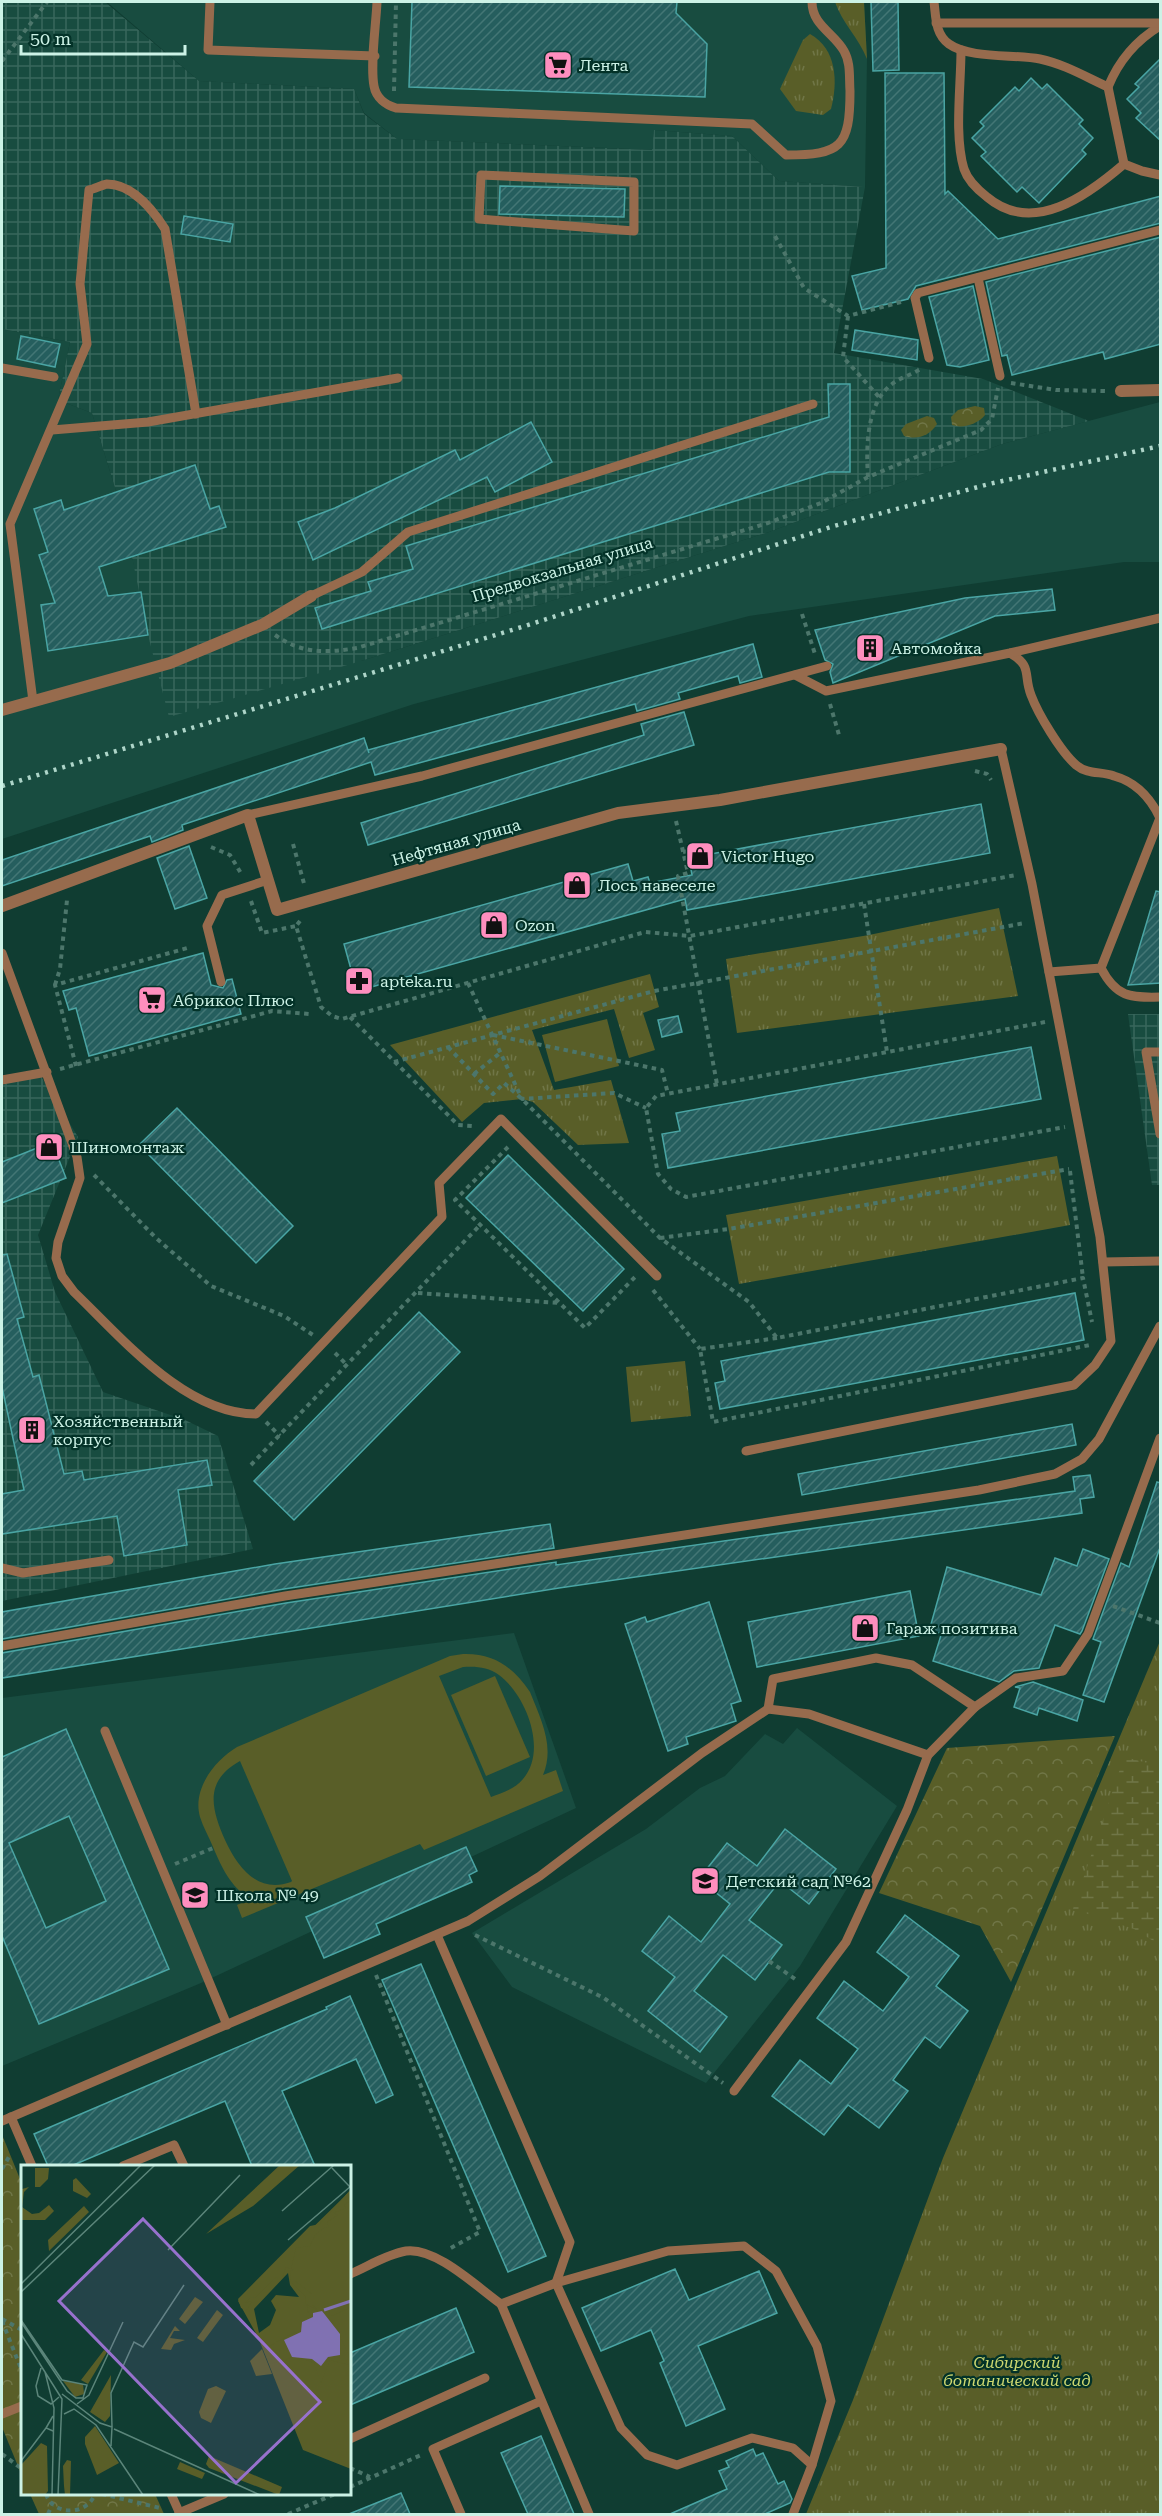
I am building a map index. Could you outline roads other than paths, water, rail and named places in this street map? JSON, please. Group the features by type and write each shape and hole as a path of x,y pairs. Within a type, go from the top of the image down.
{"street":[{"path":"1121,391 1161,390"},
{"path":"2,710 170,663 264,624 311,596"},
{"name":"Нефтяная улица","path":"249,815 277,910 618,813 720,800 1001,749"},
{"path":"2,906 249,815"}],"lane":[{"path":"210,2 208,50 375,56"},
{"path":"377,2 374,86 377,94 388,106 752,124 786,155 816,155 837,146 848,127 849,66 839,43 818,21 812,2"},
{"path":"934,2 939,34 948,43 961,50 1040,59 1066,67 1108,87"},
{"path":"936,23 1161,25"},
{"path":"1124,164 1108,87 1116,68 1126,54 1161,25"},
{"path":"961,50 960,153 965,172 970,180 998,207 1015,213 1036,213 1067,204 1088,193 1124,164"},
{"path":"1124,164 1161,175"},
{"path":"481,175 634,182 634,231 478,219 481,175"},
{"path":"33,701 10,524 87,344 80,284 89,190 106,184 124,188 152,209 165,229 196,414"},
{"path":"929,358 915,298 918,293 1161,230"},
{"path":"978,278 1000,376"},
{"path":"2,368 54,377"},
{"path":"52,430 148,422 398,378"},
{"path":"311,596 362,572 408,532 813,404"},
{"path":"795,675 826,691 1010,653 1161,618"},
{"path":"1010,653 1020,659 1027,668 1031,695 1061,746 1076,766 1094,774 1114,775 1139,789 1153,805 1160,818 1101,968 1108,982 1133,998 1161,997"},
{"path":"249,815 422,776 827,666"},
{"path":"746,1451 1074,1385 1095,1365 1111,1341 1103,1262 1080,1125 1032,884 1001,749"},
{"path":"221,982 207,926 222,895 268,880"},
{"path":"2,953 77,1157 80,1178 58,1242 56,1258 62,1276 74,1292 163,1376 178,1387 235,1414 256,1414 442,1217 439,1183 501,1119 657,1276"},
{"path":"1049,972 1101,968"},
{"path":"1161,1052 1146,1052 1161,1134"},
{"path":"2,1080 47,1072"},
{"path":"1103,1262 1161,1261"},
{"path":"2,1646 285,1596 580,1549 822,1515 979,1490 1055,1474 1082,1459 1098,1439 1161,1326"},
{"path":"734,2091 846,1942 907,1810 928,1755 975,1707 1016,1678 1063,1671 1088,1634 1161,1438"},
{"path":"2,1568 23,1573 109,1560"},
{"path":"768,1709 773,1679 876,1658 912,1665 975,1707"},
{"path":"2,2121 468,1921 540,1876 702,1753 768,1709 809,1714 928,1755"},
{"path":"105,1731 227,2025"},
{"path":"437,1935 570,2242 556,2283 621,2428 647,2455 678,2465 752,2438 793,2448 812,2465"},
{"path":"11,2117 32,2165"},
{"path":"125,2165 174,2145 183,2165"},
{"path":"501,2304 556,2283 668,2251 744,2246 776,2271 817,2346 831,2401 812,2465 793,2514"},
{"path":"351,2274 404,2251 419,2251 435,2256 501,2304 589,2514"},
{"path":"351,2439 485,2378"},
{"path":"461,2514 433,2449 541,2401"},
{"path":"2,2414 21,2406"},
{"path":"172,2495 180,2514 220,2495"}],"railway":[{"path":"2,786 525,626 834,526 989,484 1160,446"}],"place":[{"name":"Лента","path":"558,65"},
{"name":"Автомойка","path":"870,648"},
{"name":"Victor Hugo","path":"700,856"},
{"name":"Лось навеселе","path":"577,885"},
{"name":"Ozon","path":"494,925"},
{"name":"apteka.ru","path":"359,981"},
{"name":"Абрикос Плюс","path":"152,1000"},
{"name":"Шиномонтаж","path":"49,1147"},
{"name":"Хозяйственный корпус","path":"32,1430"},
{"name":"Гараж позитива","path":"865,1628"},
{"name":"Детский сад №62","path":"705,1881"},
{"name":"Школа № 49","path":"195,1895"}],"park label":[{"name":"Сибирский ботанический сад","path":"1017,2371"}]}
